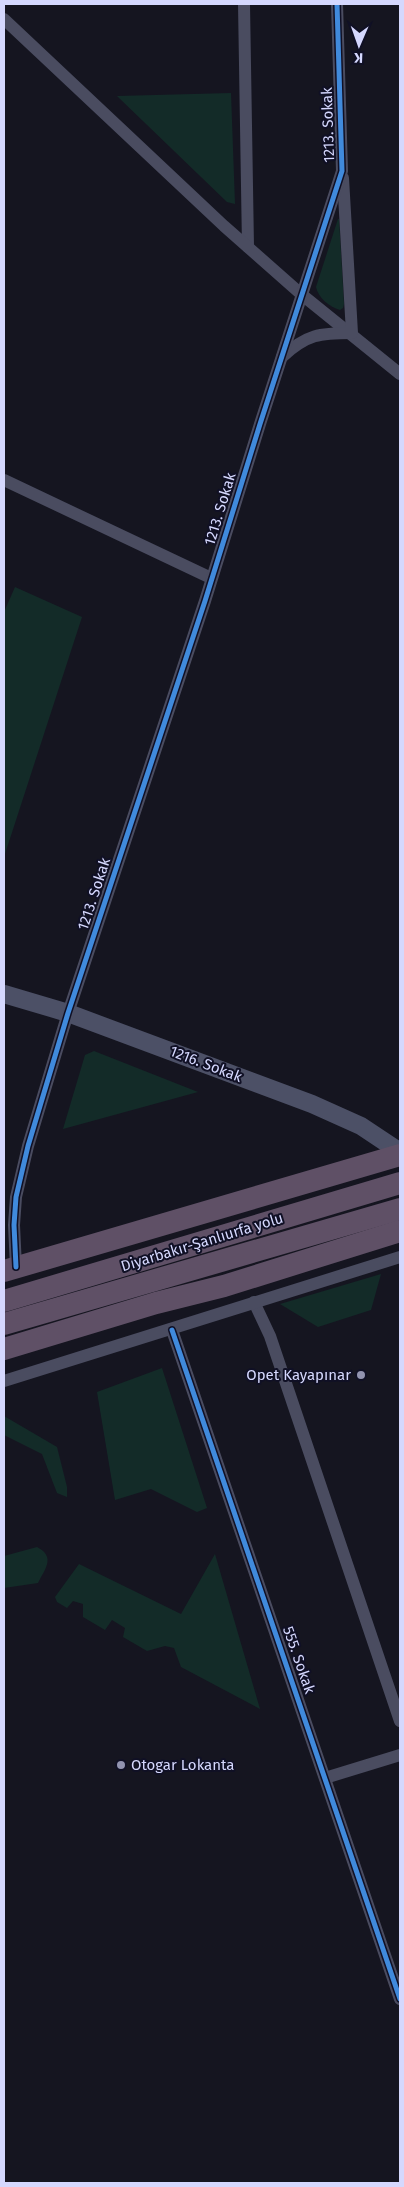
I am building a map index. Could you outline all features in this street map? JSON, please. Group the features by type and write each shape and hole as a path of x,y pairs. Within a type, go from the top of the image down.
{"highway":[{"path":"10,1269 400,1153"},
{"name":"Diyarbakır-Şanlıurfa yolu","path":"4,1301 400,1183"},
{"name":"Diyarbakır-Şanlıurfa yolu","path":"4,1324 400,1209"},
{"path":"4,1349 156,1303 224,1286 400,1231"}],"street":[{"path":"244,4 248,247"},
{"name":"1213. Sokak","path":"10,1269 16,1197 28,1146 68,1012 211,578 342,171 337,4"},
{"path":"4,19 224,226 302,294 400,374"},
{"path":"342,171 352,333"},
{"path":"281,358 297,343 311,336 352,333"},
{"path":"4,480 211,578"},
{"name":"1216. Sokak","path":"4,994 68,1012 312,1104 361,1126 400,1153"},
{"path":"4,1381 172,1330 254,1302 400,1257"},
{"path":"254,1302 270,1336 400,1721"},
{"name":"555. Sokak","path":"172,1330 400,1999"},
{"path":"325,1778 400,1756"}],"green space":[{"path":"231,93 235,204 227,202 117,96"},
{"path":"338,219 344,304 340,310 332,307 325,301 316,287"},
{"path":"15,587 82,617 4,857 4,612"},
{"path":"94,1051 198,1092 63,1129 85,1055"},
{"path":"381,1274 371,1310 318,1327 280,1304"},
{"path":"162,1368 207,1508 197,1512 151,1489 115,1500 97,1392"},
{"path":"4,1416 57,1447 67,1487 67,1497 57,1493 42,1454 4,1435"},
{"path":"37,1547 43,1551 48,1559 46,1568 38,1583 4,1588 4,1556"},
{"path":"215,1554 260,1709 181,1667 174,1648 165,1646 147,1651 123,1637 125,1628 112,1620 105,1630 83,1617 83,1604 73,1601 67,1608 57,1602 55,1597 79,1564 181,1614"}],"cycle path":[{"path":"16,1267 14,1225 16,1197 28,1146 68,1013 205,601 342,171 337,4"},
{"path":"172,1330 400,1999"}],"place":[{"name":"Opet Kayapınar","path":"361,1375"},
{"name":"Otogar Lokanta","path":"121,1765"}]}
